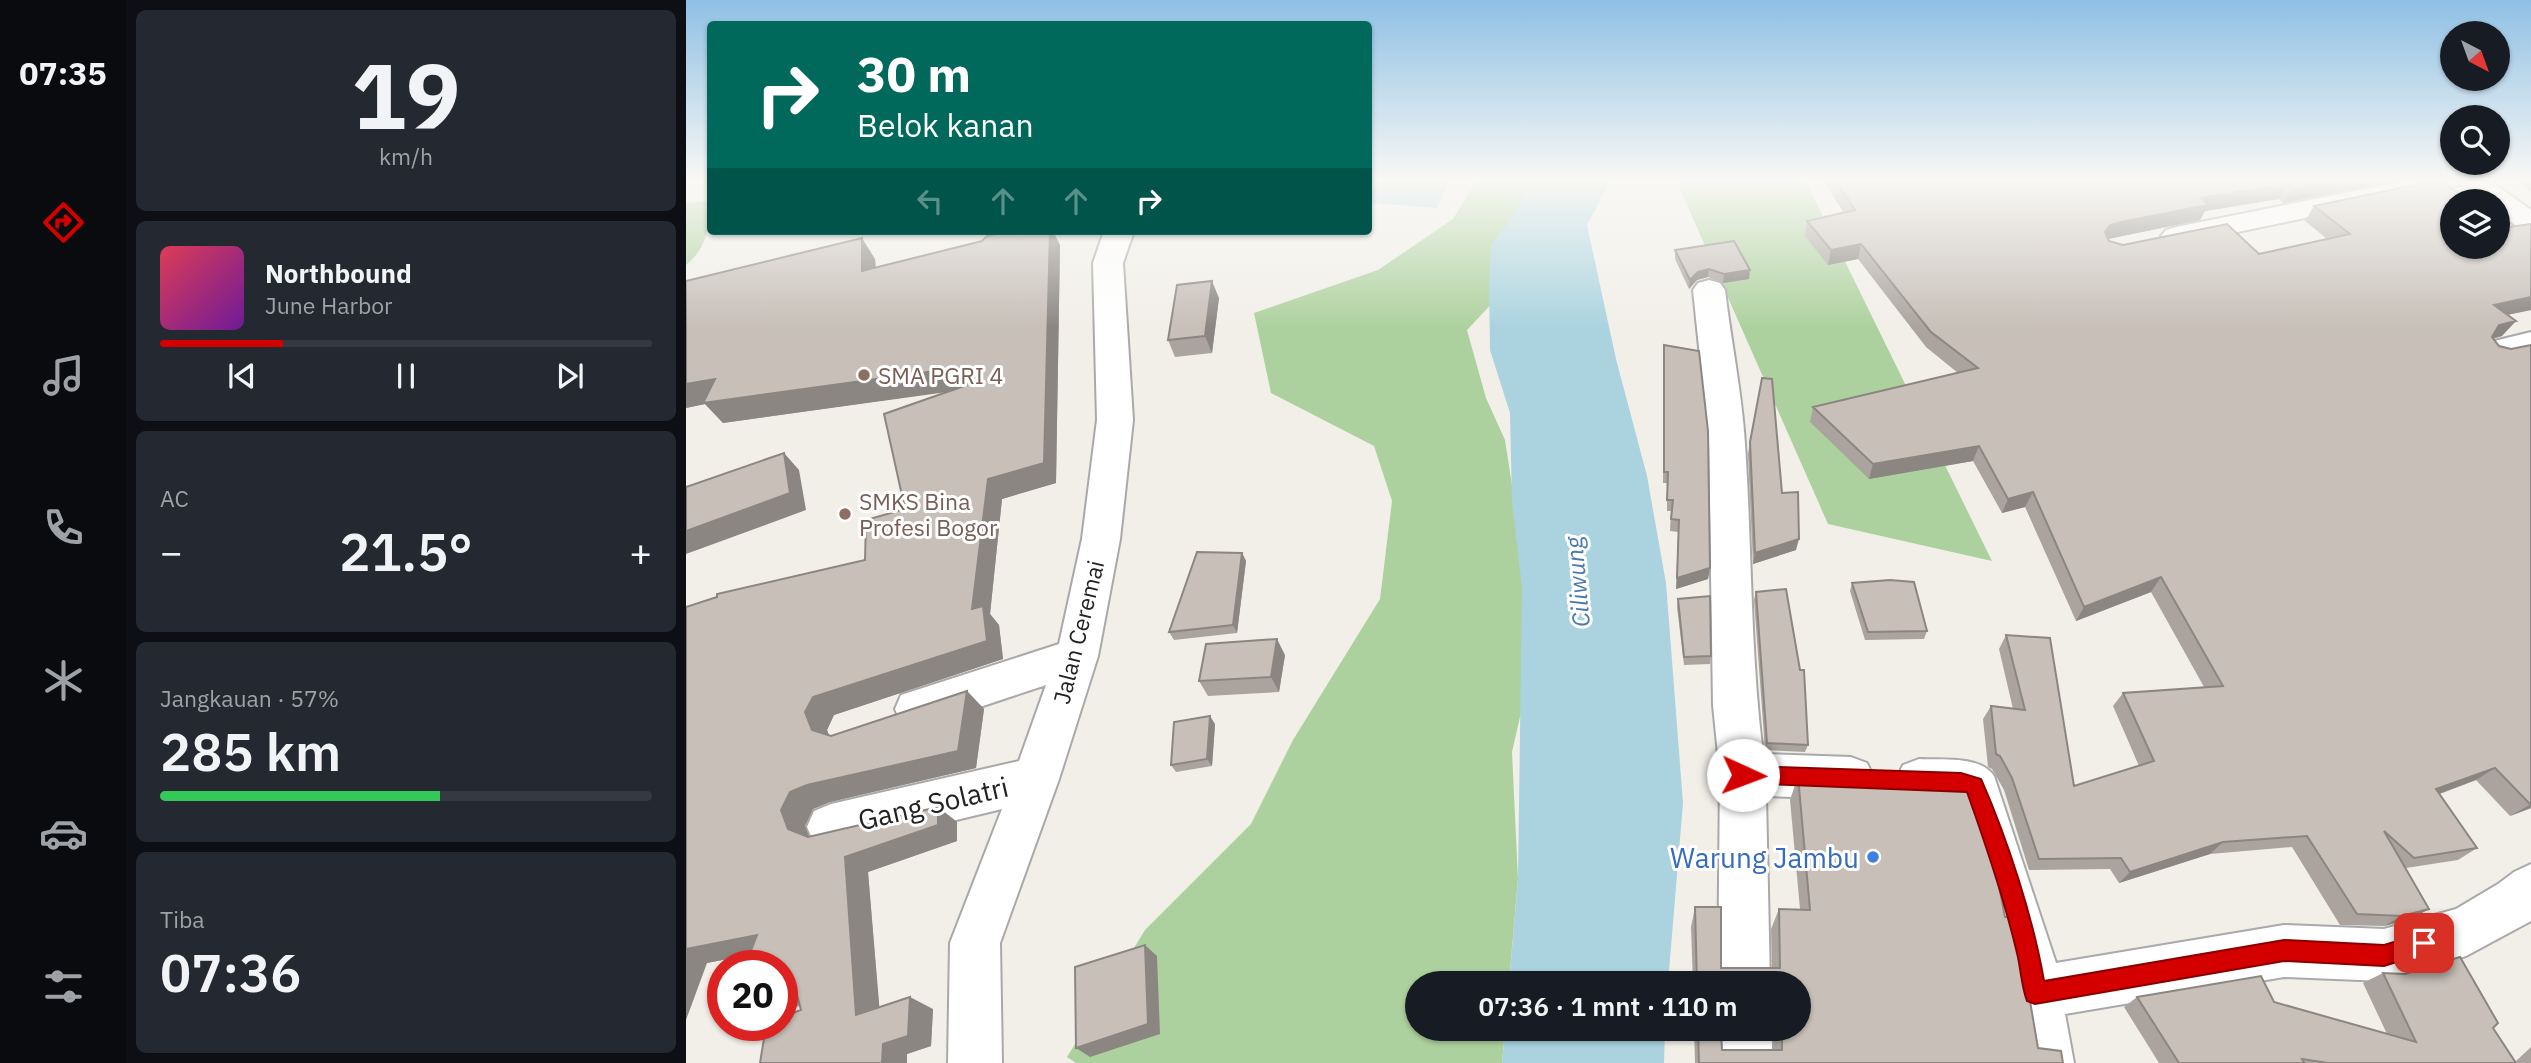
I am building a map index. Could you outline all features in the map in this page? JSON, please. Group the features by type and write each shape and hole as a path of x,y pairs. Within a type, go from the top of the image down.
{"street":[{"path":"2155,241 2210,230"},
{"name":"Jalan Ceremai","path":"975,1063 975,943 1036,779 1077,656 1101,539 1115,420 1108,263 1118,235"},
{"path":"1709,290 1727,442 1729,583 1735,705 1743,775 1744,971"},
{"path":"2498,351 2531,343"},
{"path":"876,723 1077,656"},
{"path":"1743,775 1961,782 1974,785 1997,847 2029,955 2047,1063"},
{"name":"Gang Solatri","path":"831,827 1036,779"},
{"path":"2035,993 2284,951 2384,955 2466,931 2516,902 2531,889"},
{"path":"1745,1041 1745,1063"}],"green space":[{"path":"686,230 707,230 698,252 686,265"},
{"path":"1437,230 1528,230 1499,296 1467,330 1486,398 1505,440 1515,505 1536,597 1526,691 1512,752 1518,879 1510,971 1405,971 1405,1041 1504,1041 1502,1063 1076,1063 1067,1057 1145,930 1251,824 1293,740 1380,599 1392,501 1374,446 1271,393 1254,313 1378,270"},
{"path":"1698,230 1829,230 1992,561 1828,524"}],"water":[{"name":"Ciliwung","path":"1503,230 1588,230 1616,359 1647,476 1666,583 1683,803 1669,971 1510,971 1518,879 1522,587 1512,503 1510,413 1490,350 1491,246"},
{"path":"1504,1041 1665,1041 1664,1063 1502,1063"}],"building":[{"path":"1814,230 2107,230 2105,232 2109,241 2123,245 2199,230 2233,230 2259,254 2350,234 2344,230 2440,230 2440,259 2510,259 2510,230 2531,230 2531,297 2494,305 2516,321 2499,325 2492,337 2499,346 2511,349 2531,345 2531,804 2495,768 2436,789 2477,848 2414,858 2384,831 2429,909 2402,916 2357,914 2307,836 2223,842 2130,872 2121,858 2039,859 2012,778 2000,756 1996,754 1991,706 2025,710 2006,635 2050,638 2074,786 2154,761 2123,693 2223,686 2161,577 2084,607 2033,492 2008,499 1979,446 1873,464 1813,407 1978,368 1931,332 1861,244 1831,250"},
{"path":"992,235 1050,235 1044,463 988,479 972,609 983,606 987,641 813,697 805,712 812,730 831,736 967,691 958,751 807,785 790,792 781,810 788,829 808,837 938,807 938,825 845,857 856,1015 910,997 908,1036 883,1044 882,1063 760,1063 764,1041 798,1041 798,1011 801,1010 798,999 798,950 751,950 757,935 686,949 686,607 717,597 717,594 865,560 866,520 905,509 884,414 967,385 963,367 703,403 715,379 686,384 686,281 862,238 862,271 982,241"},
{"path":"1734,241 1750,270 1724,274 1709,269 1698,272 1690,280 1675,250"},
{"path":"1212,281 1205,336 1168,340 1177,285"},
{"path":"1664,345 1699,351 1708,431 1710,568 1677,578 1679,520 1671,519 1673,500 1667,500 1668,472 1664,472"},
{"path":"1762,378 1772,379 1782,493 1798,492 1799,539 1755,553 1750,442"},
{"path":"784,453 790,493 686,531 686,487"},
{"path":"1197,552 1242,553 1233,625 1169,632"},
{"path":"1890,580 1914,582 1927,631 1868,632 1852,583"},
{"path":"1786,589 1800,670 1804,670 1808,745 1767,743 1756,592"},
{"path":"1710,596 1711,656 1684,657 1678,599"},
{"path":"1277,639 1271,677 1199,681 1206,644"},
{"path":"1210,716 1207,759 1171,765 1174,722"},
{"name":"Warung Jambu","path":"1798,776 1971,782 1992,849 2005,917 2013,917 2019,936 2038,1048 2061,1051 2063,1063 1699,1063 1698,1041 1722,1041 1722,1050 1782,1050 1782,1041 1811,1041 1811,971 1697,971 1695,907 1721,907 1721,968 1780,968 1779,909 1810,910"},
{"path":"1145,945 1148,1024 1076,1048 1075,967"},
{"path":"2460,957 2498,1023 2493,1028 2516,1063 2328,1063 2302,1059 2304,1063 2179,1063 2137,997 2261,976 2274,1002 2416,1042 2383,973 2405,974"}],"place":[{"name":"SMA PGRI 4","path":"864,375"},
{"name":"SMKS Bina Profesi Bogor","path":"845,514"},
{"name":"Warung Jambu","path":"1873,857"}],"route":[{"path":"1743,775 1961,782 1974,785 1997,847 2029,955 2035,993 2284,951 2384,955 2424,943"}]}
